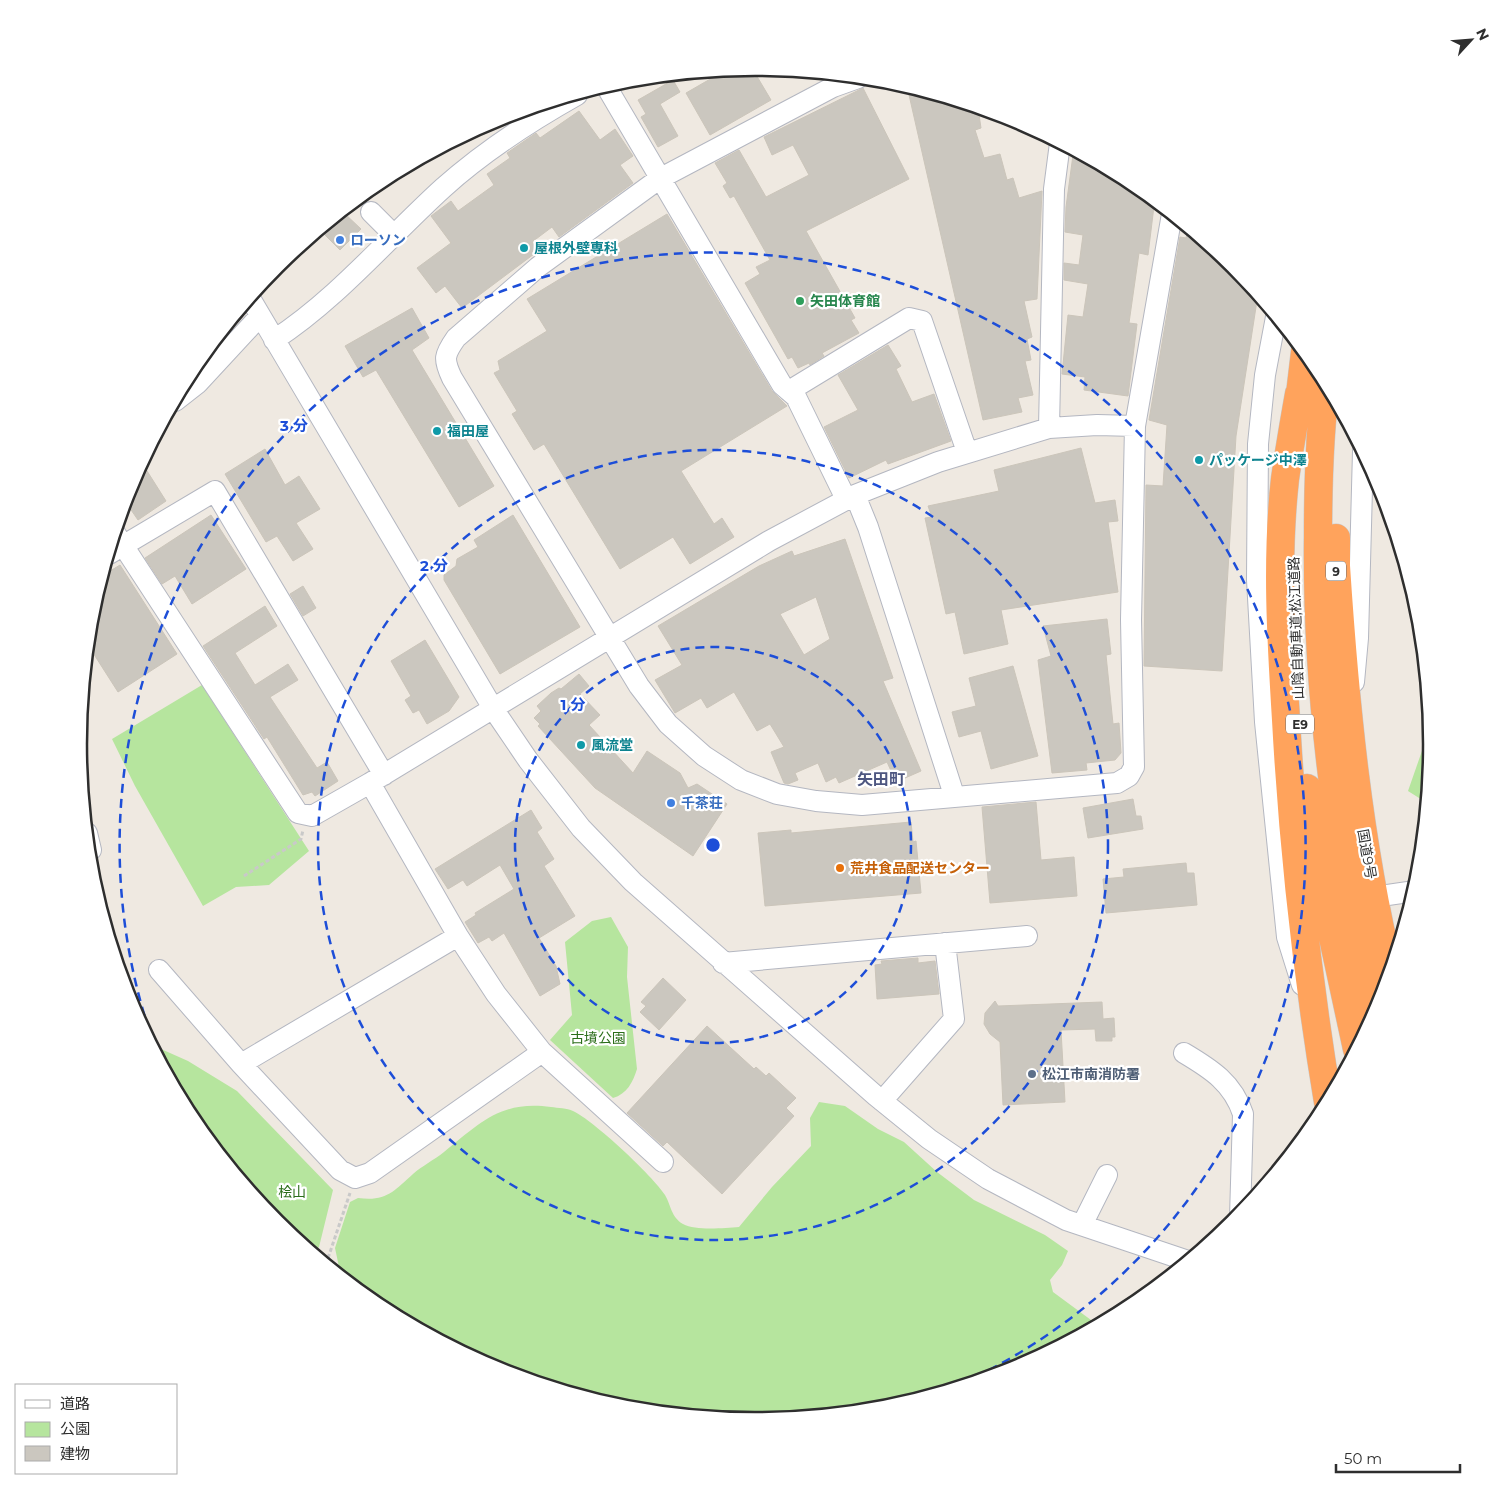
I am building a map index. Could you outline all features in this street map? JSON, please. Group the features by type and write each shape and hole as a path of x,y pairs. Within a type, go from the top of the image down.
{"highway":[{"name":"山陰自動車道;松江道路","path":"1304,362 1299,394 1293,499 1292,588 1298,704 1308,800 1324,896 1355,1040"},
{"path":"1299,394 1285,480 1281,545 1280,611 1294,839 1303,936 1326,1092"},
{"name":"山陰自動車道;松江道路","path":"1325,396 1318,497 1317,599 1323,700 1333,795 1348,891 1371,1004"},
{"name":"9","path":"1339,419 1336,566 1348,735"},
{"name":"国道9号","path":"1348,735 1374,897 1388,960"}],"street":[{"path":"845,82 833,86 659,179 538,267 456,338 447,350 444,362 639,686 668,724 704,756 741,780 777,794 816,801 862,805 954,795 1117,783 1133,772 1131,620 1135,426 1171,221"},
{"path":"610,93 782,385 796,397 868,527 954,795"},
{"path":"274,340 303,321 443,188 483,154 554,108"},
{"path":"1049,428 1054,199 1059,149"},
{"path":"371,212 394,235"},
{"path":"253,304 494,710 528,760 581,828 633,882 882,1101 929,1138 988,1178 1066,1220 1182,1259"},
{"path":"190,389 260,316"},
{"path":"790,391 909,318 922,321 967,452"},
{"path":"1275,324 1265,374 1258,444 1258,599 1265,722 1287,937 1316,1032"},
{"path":"118,547 298,813 312,816 494,710 776,537 851,497 967,452 1049,428 1097,425 1135,426"},
{"path":"1348,735 1358,638 1363,466"},
{"path":"119,542 215,492 377,779 458,936 496,994 542,1052 663,1162"},
{"path":"1374,897 1407,892"},
{"path":"241,1064 458,936"},
{"path":"723,963 1027,936"},
{"path":"882,1101 954,1019 945,943"},
{"path":"159,970 241,1064 340,1170 355,1178 370,1173 542,1052"},
{"path":"1184,1053 1218,1075 1234,1092 1239,1103 1243,1114 1240,1204"},
{"path":"1082,1225 1107,1175"}],"path":[{"path":"244,876 301,839"},
{"path":"328,1258 355,1178"}],"green space":[{"path":"202,685 309,851 269,885 236,887 203,906 135,786 112,739"},
{"path":"1424,745 1421,799 1408,791"},
{"name":"古墳公園","path":"611,917 628,947 627,977 637,1069 629,1087 622,1094 613,1098 550,1040 572,1015 565,942 592,921"},
{"name":"桧山","path":"161,1049 188,1061 237,1091 333,1190 317,1249 315,1247 283,1217 225,1151 200,1116"},
{"path":"819,1102 845,1106 878,1129 904,1142 937,1172 974,1200 1045,1235 1068,1251 1062,1265 1050,1280 1053,1292 1093,1321 1051,1344 1011,1362 928,1390 886,1400 843,1407 799,1411 756,1413 712,1411 668,1407 625,1400 583,1390 500,1362 460,1344 421,1323 384,1300 339,1267 335,1248 350,1202 358,1198 376,1198 389,1194 480,1123 505,1111 518,1107 534,1106 568,1109 582,1116 622,1149 648,1175 665,1195 679,1221 695,1228 739,1227 772,1187 811,1146 810,1118"}],"building":[{"path":"757,76 771,100 710,135 686,93 712,78"},
{"path":"674,81 680,92 660,104 678,136 658,147 641,117 646,114 638,100 670,82"},
{"path":"863,88 909,179 806,231 855,318 851,320 859,333 822,353 824,356 810,365 809,363 798,368 792,357 788,359 745,283 760,274 756,267 770,260 734,196 730,198 723,186 727,183 715,163 739,150 766,197 809,175 793,145 772,155 764,137"},
{"path":"909,94 979,115 981,128 975,130 984,158 1000,154 1007,180 1013,178 1019,198 1042,191 1037,299 1024,301 1032,337 1027,339 1031,360 1025,361 1033,395 1018,398 1022,412 983,420"},
{"path":"579,111 600,140 615,129 633,156 620,165 633,183 559,237 552,227 532,242 538,251 462,308 445,286 436,293 417,268 451,243 431,216 451,201 458,211 494,185 487,174 510,158 507,153 536,133 540,138"},
{"path":"1073,157 1127,189 1146,203 1146,205 1154,208 1148,255 1139,253 1129,323 1137,324 1128,396 1084,390 1085,377 1062,374 1068,315 1083,317 1088,284 1064,280 1064,263 1079,265 1083,235 1065,232 1066,207"},
{"path":"667,214 772,391 787,406 681,471 714,524 722,518 734,537 690,564 673,537 620,569 544,444 534,450 512,414 517,411 494,373 500,370 498,361 547,331 527,299"},
{"name":"ローソン","path":"347,216 361,229 340,250 324,234"},
{"name":"パッケージ中澤","path":"1187,234 1196,242 1257,303 1236,436 1222,671 1144,666 1146,485 1163,486 1167,425 1149,420 1180,237 1186,238"},
{"name":"福田屋","path":"412,308 429,338 412,350 494,486 459,507 376,370 363,377 345,346"},
{"path":"888,345 901,366 896,369 912,402 934,394 951,441 888,464 886,460 849,478 824,427 858,410 838,375"},
{"path":"1081,448 1095,503 1115,500 1118,521 1108,522 1118,592 1001,610 1008,644 964,654 955,612 946,614 925,518 932,517 928,506 999,491 994,470"},
{"path":"265,449 285,485 299,476 320,509 296,523 313,549 293,561 277,536 266,542 225,474"},
{"path":"146,470 166,501 138,520 131,509"},
{"path":"211,515 246,569 192,604 175,576 162,584 145,558"},
{"path":"513,515 580,627 500,674 444,580 444,575 456,566 457,559 478,547 474,540"},
{"path":"845,539 893,678 883,681 921,771 896,782 887,762 839,783 836,777 826,782 818,763 795,773 798,780 788,784 784,783 771,752 784,747 770,724 757,731 734,692 707,708 701,698 675,713 655,680 682,665 658,626 759,566 792,551 794,556","holes":["816,597 830,639 804,655 780,614"]},
{"path":"120,565 177,654 118,692 94,654 100,614 110,571"},
{"path":"303,586 316,608 303,616 290,594"},
{"path":"265,606 277,626 235,653 255,685 288,664 298,680 270,697 317,768 327,762 338,781 315,796 312,792 303,795 267,737 264,739 203,646"},
{"path":"1107,619 1111,654 1106,655 1113,724 1119,723 1121,753 1115,760 1086,763 1087,770 1052,773 1038,660 1051,656 1043,626"},
{"path":"425,640 459,697 449,711 427,724 419,710 413,713 405,700 411,696 391,661"},
{"path":"1013,666 1038,756 991,769 981,731 959,737 952,712 976,706 969,678"},
{"path":"579,674 589,686 580,694 600,715 589,725 633,773 647,751 680,773 688,788 697,784 727,804 693,856 595,788 538,726 540,724 534,718 541,711 537,706 551,693 559,688 561,689"},
{"path":"1133,799 1136,816 1141,816 1143,829 1088,838 1083,808"},
{"path":"1036,802 1041,860 1074,857 1077,896 990,903 982,807"},
{"path":"531,810 542,828 537,832 554,859 544,866 575,916 539,938 556,966 560,984 540,996 504,933 492,941 489,937 478,943 465,922 476,915 475,913 514,889 500,865 467,886 463,880 448,889 435,869"},
{"name":"荒井食品配送センター","path":"911,822 913,842 916,841 921,893 765,906 758,833 791,830 791,833"},
{"path":"1186,863 1187,873 1194,873 1197,905 1106,913 1103,879 1124,877 1123,869"},
{"path":"918,958 918,963 935,961 939,994 877,999 875,965 882,964 881,961"},
{"path":"663,978 686,1000 659,1030 640,1012 646,1006 641,1002"},
{"name":"松江市南消防署","path":"995,1001 998,1006 1102,1002 1103,1019 1114,1018 1115,1037 1112,1037 1112,1041 1096,1041 1095,1029 1061,1030 1065,1102 1003,1105 1000,1042 990,1034 984,1024 985,1013"},
{"path":"707,1026 754,1069 756,1067 766,1076 769,1073 796,1098 786,1108 794,1116 722,1194 667,1142 663,1146 627,1113"}],"place":[{"name":"ローソン","path":"340,240"},
{"name":"屋根外壁専科","path":"524,248"},
{"name":"矢田体育館","path":"800,301"},
{"name":"福田屋","path":"437,431"},
{"name":"パッケージ中澤","path":"1199,460"},
{"name":"風流堂","path":"581,745"},
{"name":"千茶荘","path":"671,803"},
{"name":"荒井食品配送センター","path":"840,868"},
{"name":"松江市南消防署","path":"1032,1074"}],"district":[{"name":"矢田町","path":"881,779"}]}
